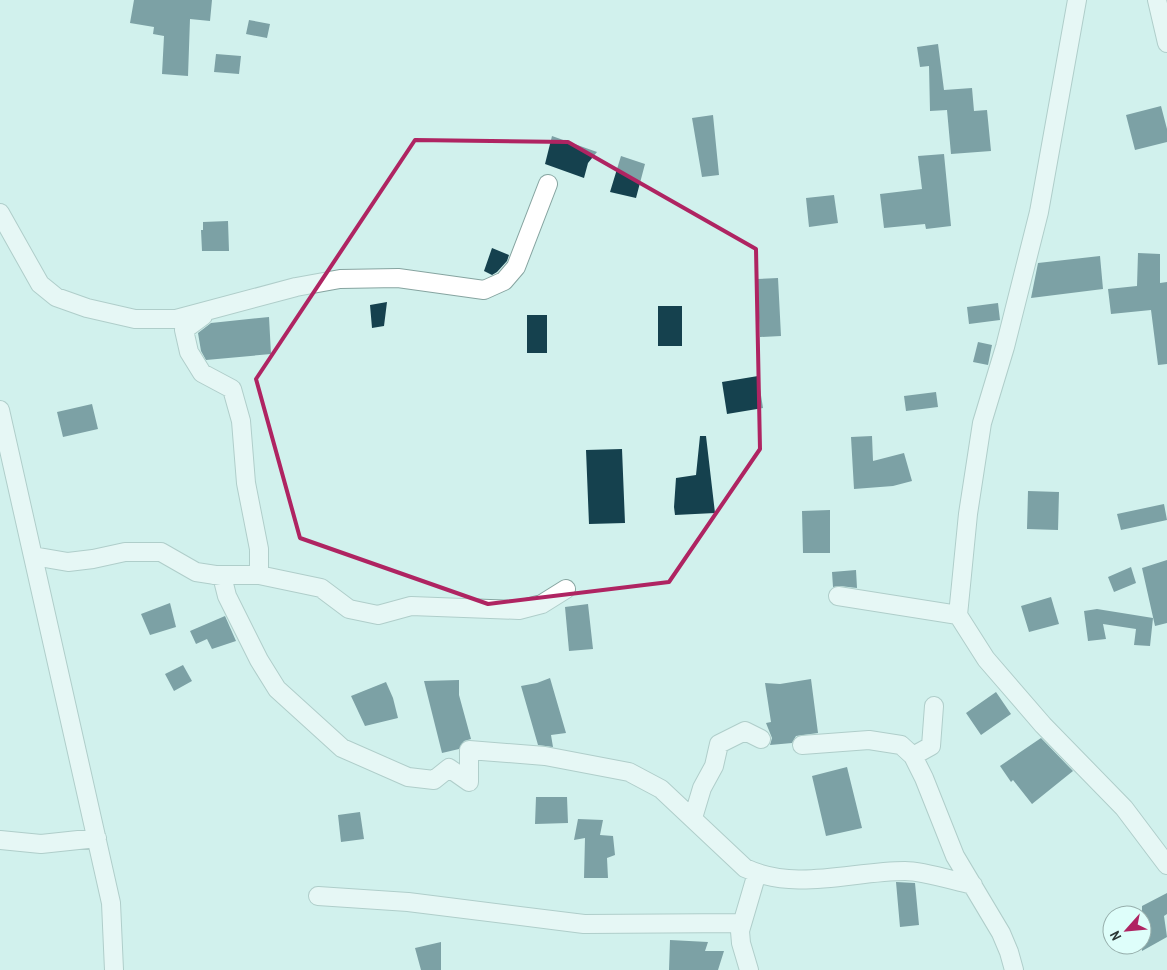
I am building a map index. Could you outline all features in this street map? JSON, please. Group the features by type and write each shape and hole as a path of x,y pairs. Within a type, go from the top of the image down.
{"street":[{"path":"1077,0 1039,212 1006,348 982,423 968,514 958,615 986,659 1043,725 1124,808 1167,865"},
{"path":"1157,0 1167,43"},
{"path":"0,213 40,284 56,297 87,308 134,319 176,319 296,288 340,279 398,278 484,290 504,281 516,267 548,184"},
{"path":"212,310 184,330 189,352 202,373 232,389 241,421 249,500 259,549 259,576"},
{"path":"0,410 111,903 114,970"},
{"path":"33,556 68,562 125,552 161,552 196,572 222,576 227,596 259,660 278,689 342,748 408,777 434,780 449,768 469,782 469,750 545,756 629,772 661,789 745,868 757,873 779,877 822,879 908,871 973,885"},
{"path":"213,575 259,576 321,588 349,608 378,615 411,606 519,610 542,604 566,589"},
{"path":"838,596 958,615"},
{"path":"913,756 931,746 934,706"},
{"path":"693,818 702,788 714,766 719,744 745,731 761,739"},
{"path":"802,745 869,740 901,745 913,756 924,778 955,856 1001,933 1014,970"},
{"path":"0,840 41,844 97,838"},
{"path":"749,970 741,943 740,932 757,873"},
{"path":"318,896 408,902 584,924 742,923"}],"highlighted area":[{"path":"415,140 568,142 756,249 760,449 669,582 488,604 300,538 256,379"}],"building":[{"path":"134,0 212,0 210,21 190,19 188,76 162,74 164,36 153,34 154,27 130,23"},
{"path":"249,20 270,24 267,38 246,34"},
{"path":"938,44 944,90 972,88 974,111 987,110 991,151 951,154 947,110 930,111 929,66 920,67 917,47"},
{"path":"216,54 241,56 239,74 214,72"},
{"path":"1161,106 1167,129 1167,142 1135,150 1126,115"},
{"path":"713,115 719,175 702,177 692,118"},
{"path":"552,136 597,152 588,163 584,178 545,164"},
{"path":"944,154 951,226 926,229 925,224 884,228 880,194 922,189 918,156"},
{"path":"621,156 645,164 636,198 610,192"},
{"path":"834,195 838,223 809,227 806,198"},
{"path":"228,221 229,251 202,251 201,230 203,230 203,222"},
{"path":"492,248 509,255 507,261 492,275 484,271"},
{"path":"1138,253 1160,254 1160,283 1167,282 1167,364 1158,365 1151,310 1111,314 1108,289 1137,286"},
{"path":"1100,256 1103,289 1031,298 1038,263"},
{"path":"778,278 781,336 760,337 757,279"},
{"path":"387,302 384,326 372,328 370,305"},
{"path":"998,303 1000,320 969,324 967,307"},
{"path":"658,306 682,306 682,346 658,346"},
{"path":"527,315 547,315 547,353 527,353"},
{"path":"269,317 271,354 206,360 201,351 198,333 211,323"},
{"path":"978,342 992,345 988,365 973,362"},
{"path":"758,376 763,408 727,414 722,382"},
{"path":"936,392 938,407 906,411 904,396"},
{"path":"92,404 98,429 63,437 57,412"},
{"path":"700,436 706,436 715,513 675,515 676,478 696,475"},
{"path":"872,436 873,461 904,453 912,481 893,486 854,489 851,437"},
{"path":"622,449 625,523 589,524 586,450"},
{"path":"1028,491 1059,492 1058,530 1027,529"},
{"path":"1164,504 1167,520 1121,530 1117,514"},
{"path":"830,510 830,553 803,553 802,511"},
{"path":"1167,560 1167,623 1155,626 1142,568"},
{"path":"1131,567 1136,583 1114,592 1108,577"},
{"path":"856,570 857,588 833,587 832,572"},
{"path":"1051,597 1059,624 1029,632 1021,606"},
{"path":"170,603 176,627 150,635 141,614"},
{"path":"588,604 593,649 569,651 565,607"},
{"path":"1097,609 1153,618 1150,646 1134,645 1136,629 1103,624 1106,639 1088,641 1084,611"},
{"path":"225,616 236,641 212,649 207,639 196,644 190,631"},
{"path":"183,665 192,681 174,691 165,674"},
{"path":"550,678 566,733 551,735 553,747 538,745 521,686"},
{"path":"811,679 818,733 796,736 792,743 770,745 772,738 766,723 771,722 765,683 780,684"},
{"path":"459,680 459,695 471,739 464,741 459,749 442,753 424,681"},
{"path":"386,682 393,698 398,718 365,726 351,696"},
{"path":"996,692 1011,714 981,735 966,713"},
{"path":"1041,738 1073,771 1032,804 1013,780 1011,782 1000,766"},
{"path":"847,767 862,828 826,836 812,776"},
{"path":"536,797 567,797 568,823 535,824"},
{"path":"360,812 364,839 341,842 338,815"},
{"path":"578,819 603,820 600,835 613,836 615,855 607,858 608,878 584,878 585,838 574,840"},
{"path":"896,882 915,883 919,925 900,927"},
{"path":"1167,893 1167,914 1164,916 1167,937 1152,945 1152,905 1144,905"},
{"path":"670,940 708,942 705,951 724,951 718,970 669,970"},
{"path":"441,942 441,970 421,970 415,948"}]}
